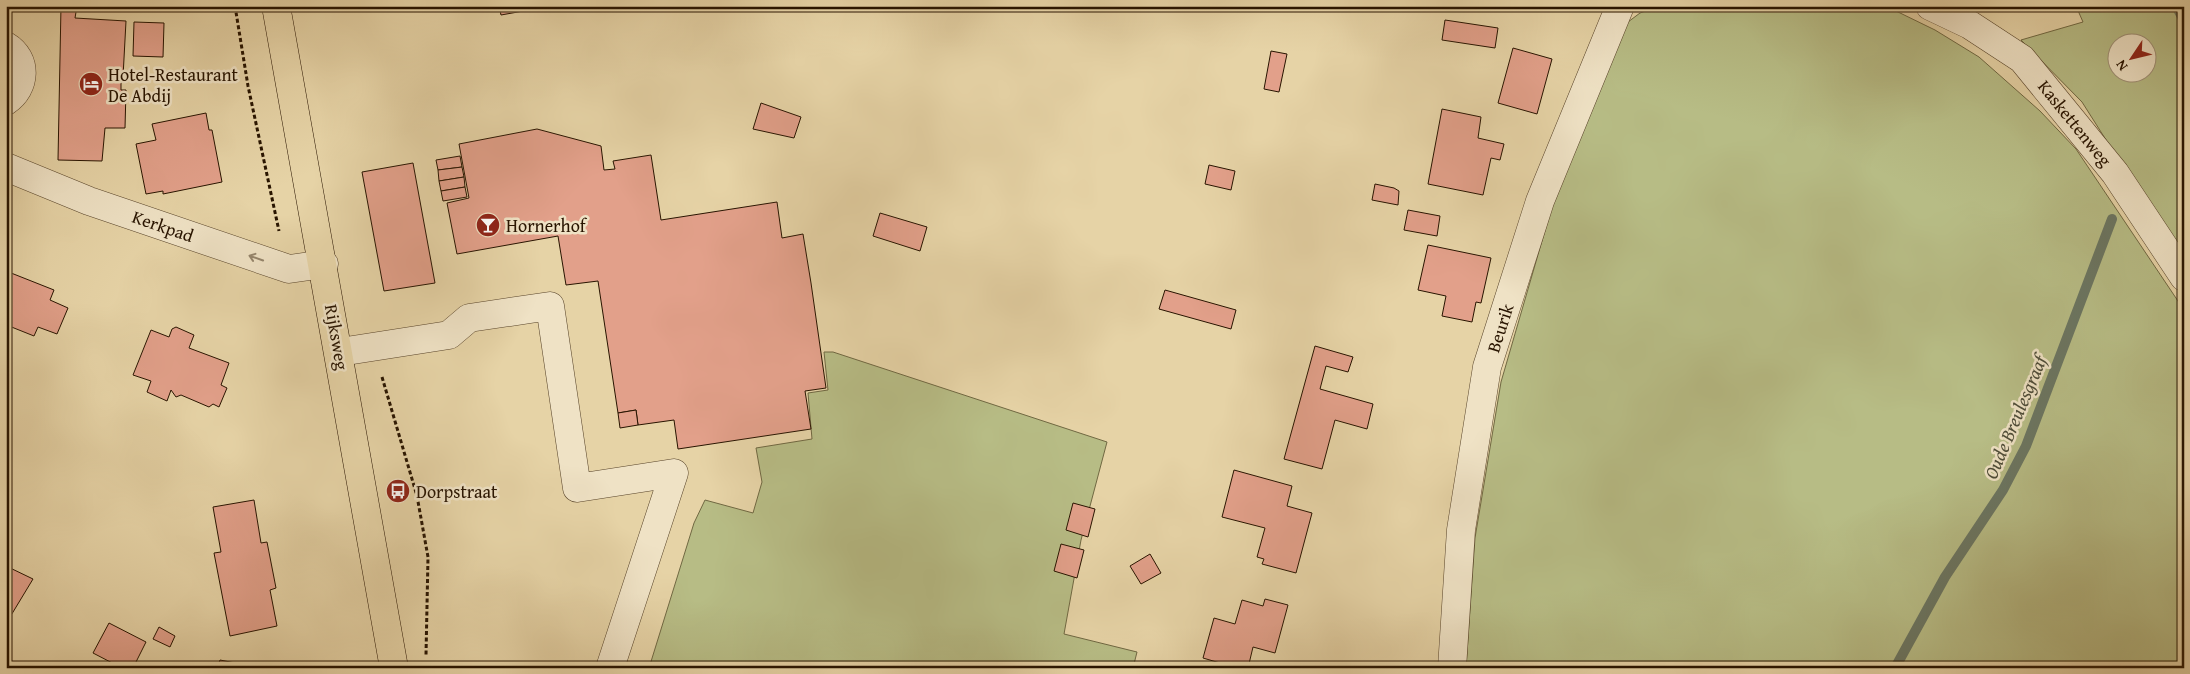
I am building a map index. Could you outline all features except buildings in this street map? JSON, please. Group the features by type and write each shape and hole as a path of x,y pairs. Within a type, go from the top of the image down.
{"main road":[{"name":"Rijksweg","path":"276,6 340,352 394,668"}],"street":[{"name":"Beurik","path":"1452,668 1462,530 1487,367 1540,201 1620,6"},
{"name":"Kaskettenweg","path":"1930,6 1970,25 2022,59 2115,173 2184,277"},
{"path":"6,46 16,54 21,65 22,76 20,87 14,96 6,102"},
{"name":"Kerkpad","path":"6,166 89,201 289,269 324,264"},
{"path":"340,352 449,335 469,318 550,306 578,488 674,473 610,668"}],"path":[{"path":"235,6 248,86 269,192 289,269"},
{"path":"248,86 255,85"},
{"path":"269,192 273,184"}],"green space":[{"path":"1659,6 1877,6 1896,11 1935,30 1979,57 2040,111 2076,149 2184,310 2184,668 1466,668 1475,538 1501,382 1551,210 1624,25 1640,13"},
{"path":"2076,6 2184,6 2184,263 2082,102 2021,40 2083,22"},
{"path":"824,352 833,352 1107,442 1081,540 1064,634 1137,652 1133,668 649,668 694,523 705,500 753,513 762,482 756,448 812,439 808,393 828,390"}],"waterway":[{"path":"2176,6 2184,20"},
{"name":"Oude Breulesgraaf","path":"1895,668 1945,577 2003,490 2026,446 2112,219"}],"place":[{"name":"Hotel-Restaurant De Abdij","path":"91,84"},
{"name":"Hornerhof","path":"488,225"},
{"name":"Dorpstraat","path":"398,491"}]}
